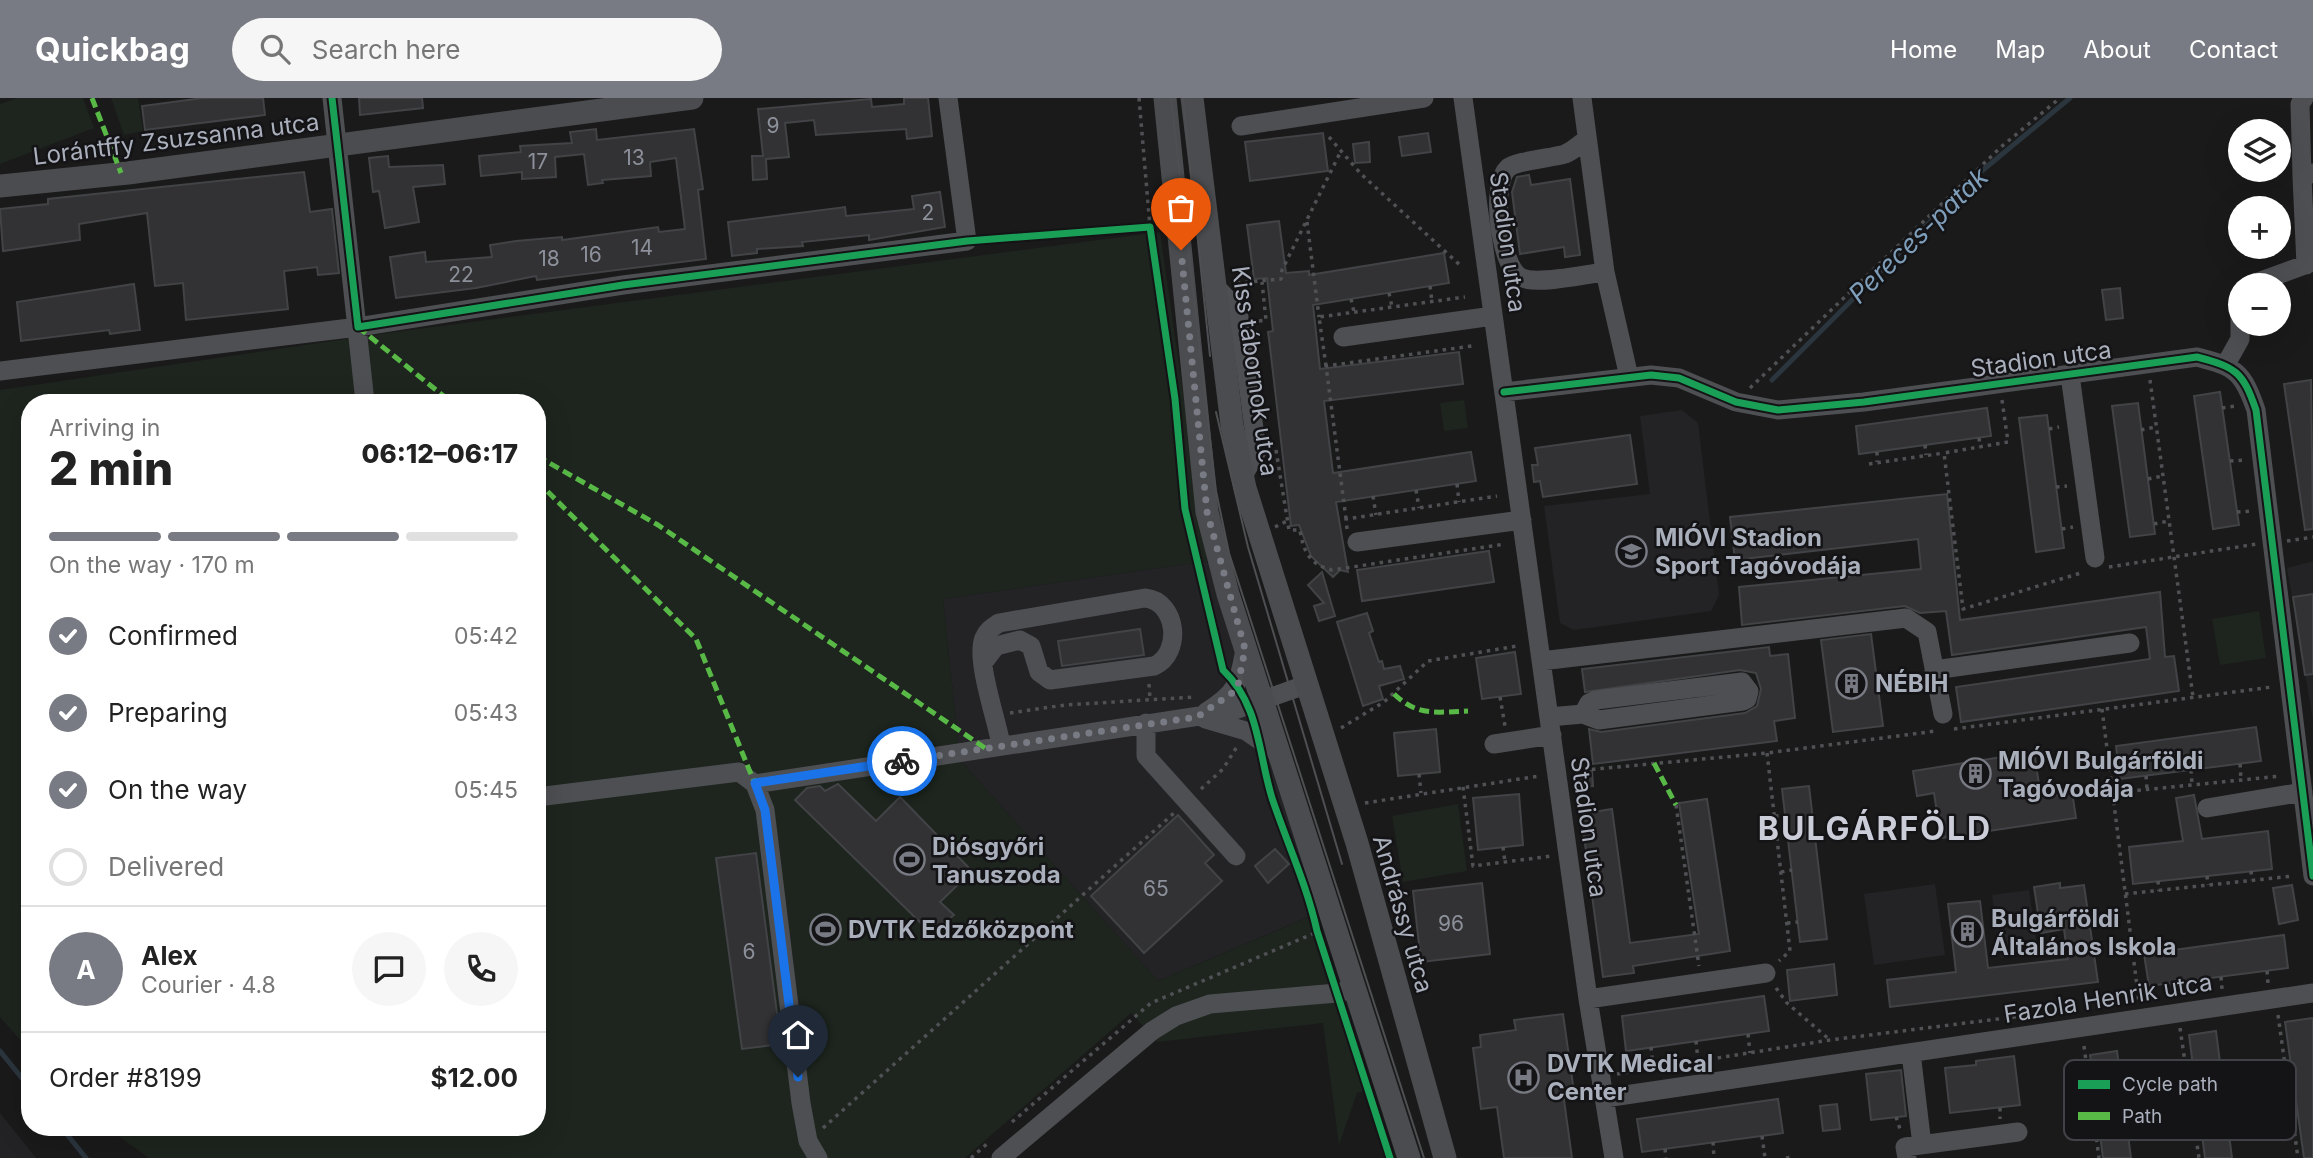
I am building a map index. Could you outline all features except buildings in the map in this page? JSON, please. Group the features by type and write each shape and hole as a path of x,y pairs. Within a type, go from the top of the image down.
{"main road":[{"name":"Lorántffy Zsuzsanna utca","path":"0,186 336,146 692,98"},
{"path":"1165,98 1207,512 1245,649 1409,1158"},
{"name":"Kiss tábornok utca","path":"1196,105 1226,285 1232,425 1242,476 1308,684"},
{"name":"Andrássy utca","path":"1308,684 1357,843 1445,1158"}],"street":[{"path":"332,98 364,394"},
{"path":"0,371 358,327 623,285 967,242 948,98"},
{"path":"1241,126 1424,98"},
{"name":"Stadion utca","path":"1463,98 1588,999 1614,1158"},
{"path":"1582,98 1605,272 1629,377"},
{"path":"2284,273 2309,264 2307,175 2300,104 2304,98"},
{"path":"1587,139 1568,153 1511,165 1503,174 1497,188 1503,237 1509,268 1521,278 1534,281 1605,272"},
{"path":"1343,337 1493,316"},
{"path":"2240,336 2227,364 2245,380 2256,410 2266,543 2294,713 2313,876"},
{"name":"Stadion utca","path":"1504,392 1651,375 1679,378 1736,402 1778,410 2197,357 2227,364"},
{"name":"Stadion utca","path":"2070,375 2095,558"},
{"path":"1357,542 1522,520"},
{"path":"983,663 996,646 1020,640 1031,646 1039,672 1050,680 1154,666 1165,659 1172,648 1168,612 1159,601 1144,598 999,623 990,628 984,637 983,663 1001,745"},
{"path":"1541,661 1906,618 1927,632 1943,714"},
{"path":"1934,670 2130,643"},
{"path":"1197,717 1232,693 1238,685 1245,649"},
{"path":"1501,743 1583,714 1599,720 1743,701 1747,699 1749,691 1742,682 1596,699 1589,703 1583,714"},
{"path":"755,783 1232,711 1308,684"},
{"path":"1197,717 1246,731 1281,755"},
{"path":"1146,723 1146,756 1236,856"},
{"path":"546,796 739,772 755,783 765,810 813,1149"},
{"path":"2207,807 2303,792"},
{"path":"1588,999 1766,973"},
{"path":"1001,1158 1152,1031 1176,1016 1210,1004 1337,993 1356,988"},
{"name":"Fazola Henrik utca","path":"1605,1098 2141,1018 2176,1005 2272,992 2313,993"},
{"path":"1911,1053 1922,1145"},
{"path":"1907,1158 1905,1147 2018,1132"}],"path":[{"path":"1139,98 1152,238"},
{"path":"1736,402 2001,147 2060,98"},
{"path":"1329,137 1461,266"},
{"path":"1226,285 1281,279 1282,270 1341,151"},
{"path":"1307,220 1319,317"},
{"path":"1137,228 1150,227"},
{"path":"1260,334 1259,320 1266,320 1262,282"},
{"path":"1430,286 1432,302"},
{"path":"1389,293 1391,307"},
{"path":"1336,314 1465,298"},
{"path":"1352,299 1354,312"},
{"path":"1346,519 1326,366 1472,346"},
{"path":"2148,364 2193,697"},
{"path":"1869,464 2008,442 2001,391"},
{"path":"2222,408 2241,405"},
{"path":"2049,429 2065,426"},
{"path":"2141,430 2156,427"},
{"path":"1979,438 1980,447"},
{"path":"1274,439 1289,530 1300,530 1302,546 1310,559 1320,567 1332,570 1383,564 1504,544"},
{"path":"1925,445 1926,455"},
{"path":"1877,452 1877,462"},
{"path":"1944,453 1963,609 2096,569 2313,537"},
{"path":"2230,461 2248,460"},
{"path":"2148,479 2163,476"},
{"path":"1457,484 1459,502"},
{"path":"2056,487 2073,485"},
{"path":"1416,490 1419,508"},
{"path":"1373,496 1376,515"},
{"path":"2237,512 2255,511"},
{"path":"1274,528 1289,520"},
{"path":"2154,524 2169,521"},
{"path":"2062,529 2078,526"},
{"path":"1339,730 1384,702 1428,660 1517,646"},
{"path":"1365,803 1556,774 1767,753 2276,686"},
{"path":"995,715 1065,705 1196,697"},
{"path":"1500,697 1501,743"},
{"path":"2102,709 2141,1018"},
{"path":"813,1149 1223,769 1246,731"},
{"path":"1601,1076 1830,1040 1787,1003 1766,973 1790,951 1767,753"},
{"path":"2240,764 2241,780"},
{"path":"2191,770 2192,785"},
{"path":"1419,774 1421,793"},
{"path":"2112,793 2287,775"},
{"path":"2146,776 2147,789"},
{"path":"1463,787 1474,866 1568,854"},
{"path":"1676,805 1702,982"},
{"path":"1775,816 1785,816"},
{"path":"1503,847 1505,862"},
{"path":"1781,872 1792,870"},
{"path":"2251,871 2252,880"},
{"path":"2207,876 2208,885"},
{"path":"2125,894 2293,876"},
{"path":"2158,881 2159,891"},
{"path":"1315,920 1321,943"},
{"path":"1787,923 1798,922"},
{"path":"2267,971 2285,1060"},
{"path":"2221,977 2223,991"},
{"path":"2172,983 2185,1060 2192,1059"},
{"path":"2081,1027 2087,1060"},
{"path":"1748,1034 1750,1053"},
{"path":"1696,1041 1698,1061"},
{"path":"1651,1047 1653,1068"},
{"path":"2284,1056 2290,1054"},
{"path":"1762,1136 1765,1158"},
{"path":"2098,1140 2099,1158"},
{"path":"2196,1140 2199,1158"},
{"path":"2296,1140 2298,1158"},
{"path":"1713,1142 1714,1158"},
{"path":"2297,1149 2303,1147"},
{"path":"1665,1149 1666,1158"},
{"path":"1786,1158 1793,1157"}],"shaded area":[{"path":"17,98 83,98 94,128 0,164 0,104"},
{"path":"111,98 138,98 143,131 124,135"},
{"path":"1160,232 1207,561 943,599 960,760 1158,981 1309,917 1367,1090 1357,1093 1339,1145 1323,1023 1158,1042 1131,1013 965,1158 149,1158 118,1136 546,1136 546,394 21,394 21,1041 0,1017 0,390 380,334"},
{"path":"1464,400 1468,428 1444,431 1440,403"},
{"name":"MIÓVI Stadion Sport Tagóvodája","path":"1682,410 1698,423 1719,595 1711,611 1574,630 1560,623 1544,506 1650,494 1640,416"},
{"path":"1207,561 1320,912 1158,981 960,760 943,599"},
{"path":"2313,561 2313,720 2287,568"},
{"path":"2259,611 2266,658 2220,665 2212,619"},
{"path":"1458,804 1467,871 1403,882 1392,816"},
{"path":"1935,884 1945,955 1874,965 1864,894"},
{"path":"2029,890 2038,952 2001,958 1992,895"},
{"path":"0,1113 36,1158 0,1158"}],"waterway":[{"name":"Pereces-patak","path":"1772,380 1977,175 2070,98"},
{"path":"0,1051 21,1077"},
{"path":"68,1136 86,1158"}],"tram line":[{"path":"1171,98 1216,491 1229,553 1424,1158"},
{"path":"1183,98 1210,356"},
{"path":"1216,412 1248,547 1342,864"}],"marked path":[{"path":"92,98 121,173"},
{"path":"358,327 441,394"},
{"path":"546,461 658,525 985,748"},
{"path":"546,490 696,639 755,784"},
{"path":"1394,694 1411,706 1428,712 1468,711"},
{"path":"1654,763 1676,805"}],"cycle path":[{"path":"332,98 358,327 623,285 967,241 1150,227 1175,399 1185,509 1223,670 1244,698 1251,714 1272,798 1308,897 1390,1158"},
{"path":"1504,392 1651,375 1679,378 1736,402 1778,410 1864,402 2197,357 2229,368 2242,379 2256,410 2313,876"}],"way so far":[{"path":"902,761 1197,717 1232,693 1238,685 1245,649 1207,512 1181,250"}],"place":[{"name":"MIÓVI Stadion Sport Tagóvodája","path":"1632,551"},
{"name":"NÉBIH","path":"1852,683"},
{"name":"MIÓVI Bulgárföldi Tagóvodája","path":"1975,774"},
{"name":"Diósgyőri Tanuszoda","path":"909,860"},
{"name":"DVTK Edzőközpont","path":"825,929"},
{"name":"Bulgárföldi Általános Iskola","path":"1968,932"},
{"name":"DVTK Medical Center","path":"1524,1077"}],"district":[{"name":"BULGÁRFÖLD","path":"1875,828"}],"route":[{"path":"798,1077 765,810 755,783 902,761"}]}
